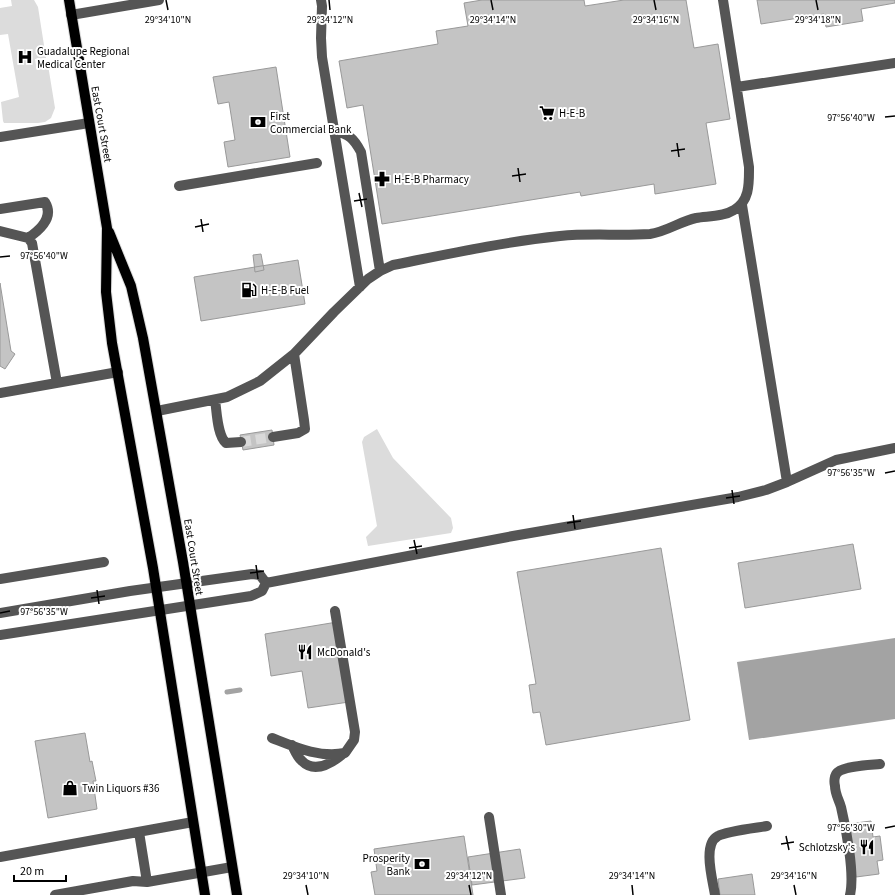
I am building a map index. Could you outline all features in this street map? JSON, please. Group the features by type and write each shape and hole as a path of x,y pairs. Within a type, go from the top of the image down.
{"main road":[{"name":"East Court Street","path":"69,0 107,228 106,292 112,343 156,588 205,895"},
{"name":"East Court Street","path":"107,228 131,286 143,338 157,411 237,895"}],"lane":[{"path":"71,15 154,0"},
{"path":"321,0 320,38 322,57 360,287"},
{"path":"157,411 227,397 260,381 294,354 368,279 393,265 515,241 578,234 652,234 694,218 724,214 734,211 742,205 749,189 749,167 723,0"},
{"path":"737,87 895,63"},
{"path":"0,137 89,123"},
{"path":"334,130 344,133 354,140 361,152 380,271"},
{"path":"179,186 317,163"},
{"path":"0,208 45,202 48,206 48,216 37,232 28,238"},
{"path":"742,205 787,482"},
{"path":"0,231 28,238 32,243 57,383"},
{"path":"273,437 298,433 305,429 294,354"},
{"path":"0,393 118,372"},
{"path":"215,400 220,434 223,440 226,443 242,442"},
{"path":"266,583 512,536 738,497 766,490 836,460 895,448"},
{"path":"0,579 104,562"},
{"path":"0,613 252,574 260,575 266,583"},
{"path":"0,635 251,596 262,591 266,583"},
{"path":"292,746 300,760 305,764 312,767 322,767 330,764 344,753 354,740 355,732 335,611"},
{"path":"272,738 292,746 326,755 344,753"},
{"path":"850,895 852,875 841,808 835,788 835,779 837,773 843,769 880,764"},
{"path":"489,817 501,895"},
{"path":"0,857 193,822"},
{"path":"715,895 709,856 712,841 717,836 724,834 767,826"},
{"path":"139,832 147,882"},
{"path":"55,895 133,881 147,882 232,867"}],"shaded area":[{"name":"Guadalupe Regional Medical Center","path":"11,0 34,0 38,7 46,58 35,59 36,65 48,65 55,108 51,118 45,122 4,123 3,121 1,102 19,97 8,34 0,35 0,8 12,6"},
{"path":"377,429 393,458 451,518 453,528 451,533 368,546 366,537 377,526 362,442 364,437"},
{"path":"895,638 895,719 749,740 737,662"}],"building":[{"name":"H-E-B","path":"482,0 584,0 585,6 624,0 686,0 694,48 718,44 730,119 706,123 716,184 655,194 654,184 581,196 580,192 382,224 363,105 347,108 339,61 438,44 436,31 468,26 464,3"},
{"path":"757,0 895,0 895,3 861,9 863,21 826,27 824,14 761,24"},
{"name":"First Commercial Bank","path":"276,67 290,157 228,167 224,142 235,140 229,102 218,104 213,77"},
{"path":"261,254 264,270 255,272 253,255"},
{"name":"H-E-B Fuel","path":"298,260 305,304 201,321 194,277"},
{"path":"0,283 11,351 15,354 5,369 0,366"},
{"path":"272,430 274,445 243,450 240,435"},
{"path":"853,544 861,589 745,608 738,563"},
{"path":"661,548 690,720 546,745 540,712 533,713 529,685 536,684 517,572"},
{"name":"McDonald's","path":"337,622 349,702 308,708 302,671 271,676 265,634"},
{"path":"85,733 90,762 92,761 96,781 93,781 97,809 48,818 35,741"},
{"name":"Schlotzsky's","path":"871,821 873,837 880,836 883,860 877,861 879,874 856,877 848,824"},
{"name":"Prosperity Bank","path":"464,836 473,895 375,895 371,872 377,871 374,849"},
{"path":"520,849 525,878 472,885 468,857"},
{"path":"752,874 755,895 720,895 718,879"}],"waterway":[{"path":"227,692 240,690"}],"tunnel":[{"path":"241,442 273,437"}],"place":[{"name":"Guadalupe Regional Medical Center","path":"25,57"},
{"name":"H-E-B","path":"547,113"},
{"name":"First Commercial Bank","path":"258,122"},
{"name":"H-E-B Pharmacy","path":"382,179"},
{"name":"H-E-B Fuel","path":"249,290"},
{"name":"McDonald's","path":"305,652"},
{"name":"Twin Liquors #36","path":"70,788"},
{"name":"Schlotzsky's","path":"867,847"},
{"name":"Prosperity Bank","path":"422,864"}]}
